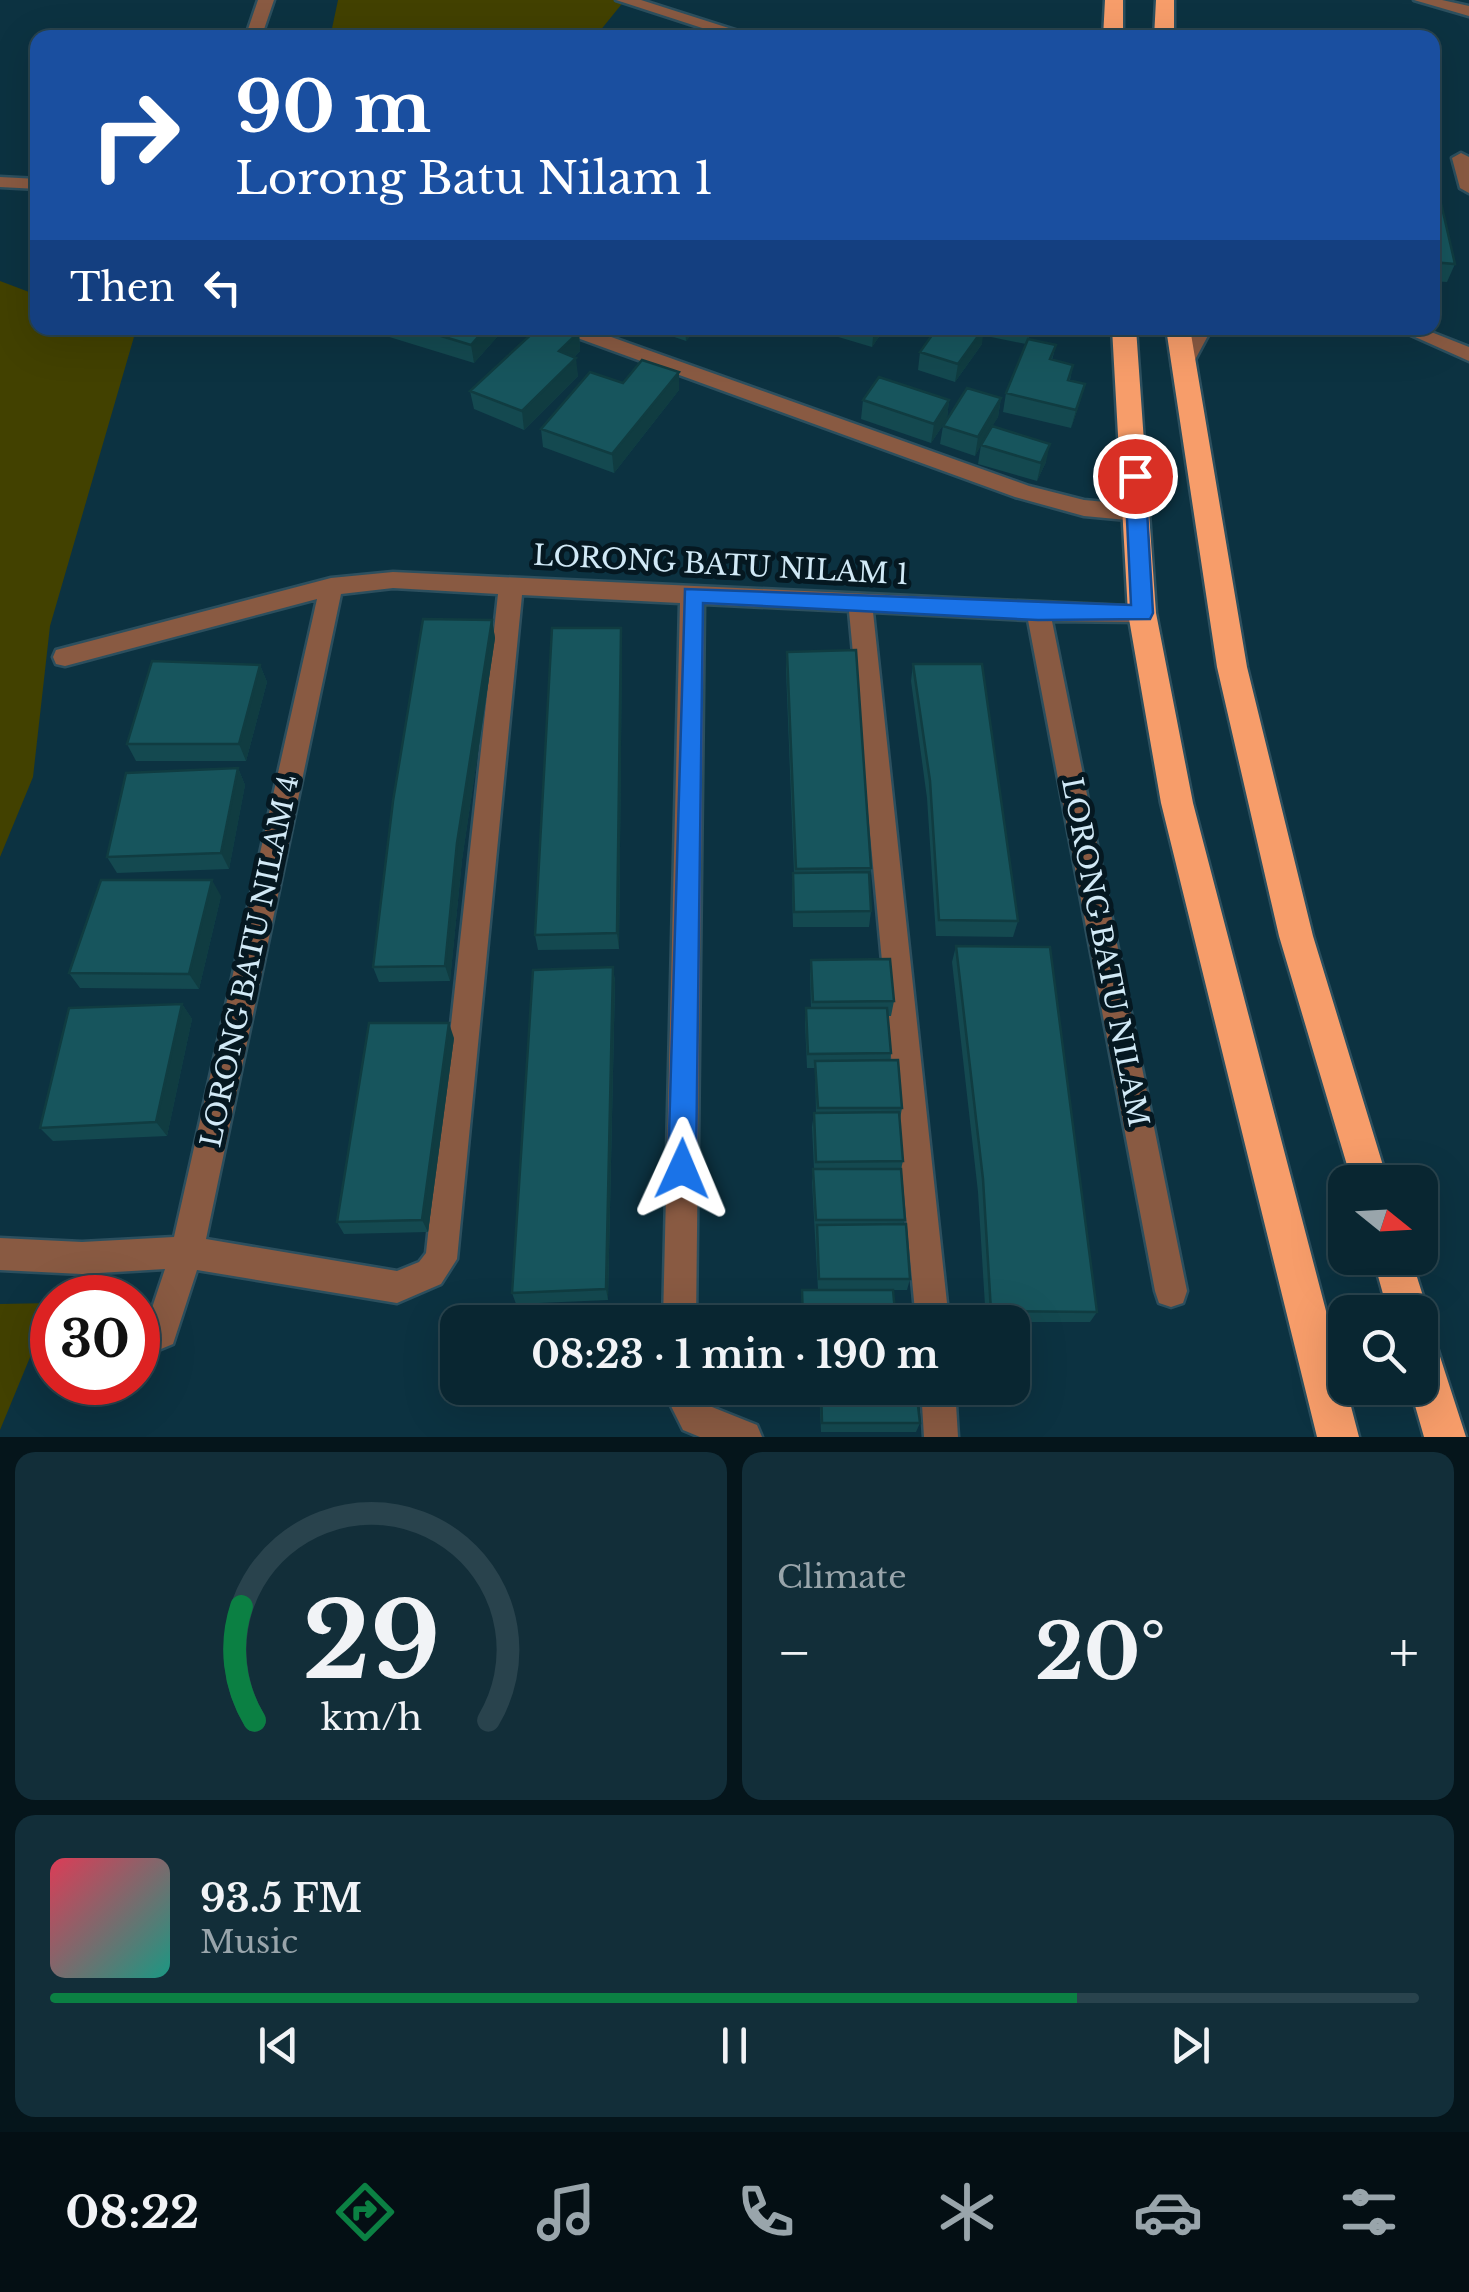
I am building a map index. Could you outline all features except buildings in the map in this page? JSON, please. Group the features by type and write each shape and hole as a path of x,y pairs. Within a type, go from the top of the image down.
{"highway":[{"path":"1113,30 1114,0"},
{"path":"1164,30 1165,0"},
{"path":"1125,335 1142,613 1177,803 1338,1437"},
{"path":"1179,335 1232,667 1296,936 1365,1165"},
{"path":"1436,1405 1446,1437"}],"street":[{"path":"256,30 266,0"},
{"path":"624,0 725,30"},
{"path":"1422,0 1469,11"},
{"path":"1460,158 1469,188"},
{"path":"0,182 30,184"},
{"path":"587,335 1022,492 1084,508 1138,513"},
{"path":"1182,366 1198,335"},
{"path":"1423,335 1469,354"},
{"name":"LORONG BATU NILAM 1","path":"65,657 330,588 394,580 1038,612 1142,613"},
{"path":"0,1254 82,1258 187,1252 397,1286 414,1283 430,1273 441,1259 511,584"},
{"name":"LORONG BATU NILAM 4","path":"161,1332 187,1252 330,588"},
{"path":"679,1305 692,594"},
{"path":"860,604 930,1305"},
{"name":"LORONG BATU NILAM","path":"1038,612 1171,1291"},
{"path":"688,1405 695,1418 745,1437"},
{"path":"939,1405 941,1437"}],"shaded area":[{"path":"338,0 625,0 601,30 332,30"},
{"path":"0,281 30,292 30,335 135,335 50,626 33,777 0,857"},
{"path":"30,1303 30,1357 0,1430 0,1304"}],"route":[{"path":"682,1169 692,594 1038,612 1142,613 1135,476"}]}
